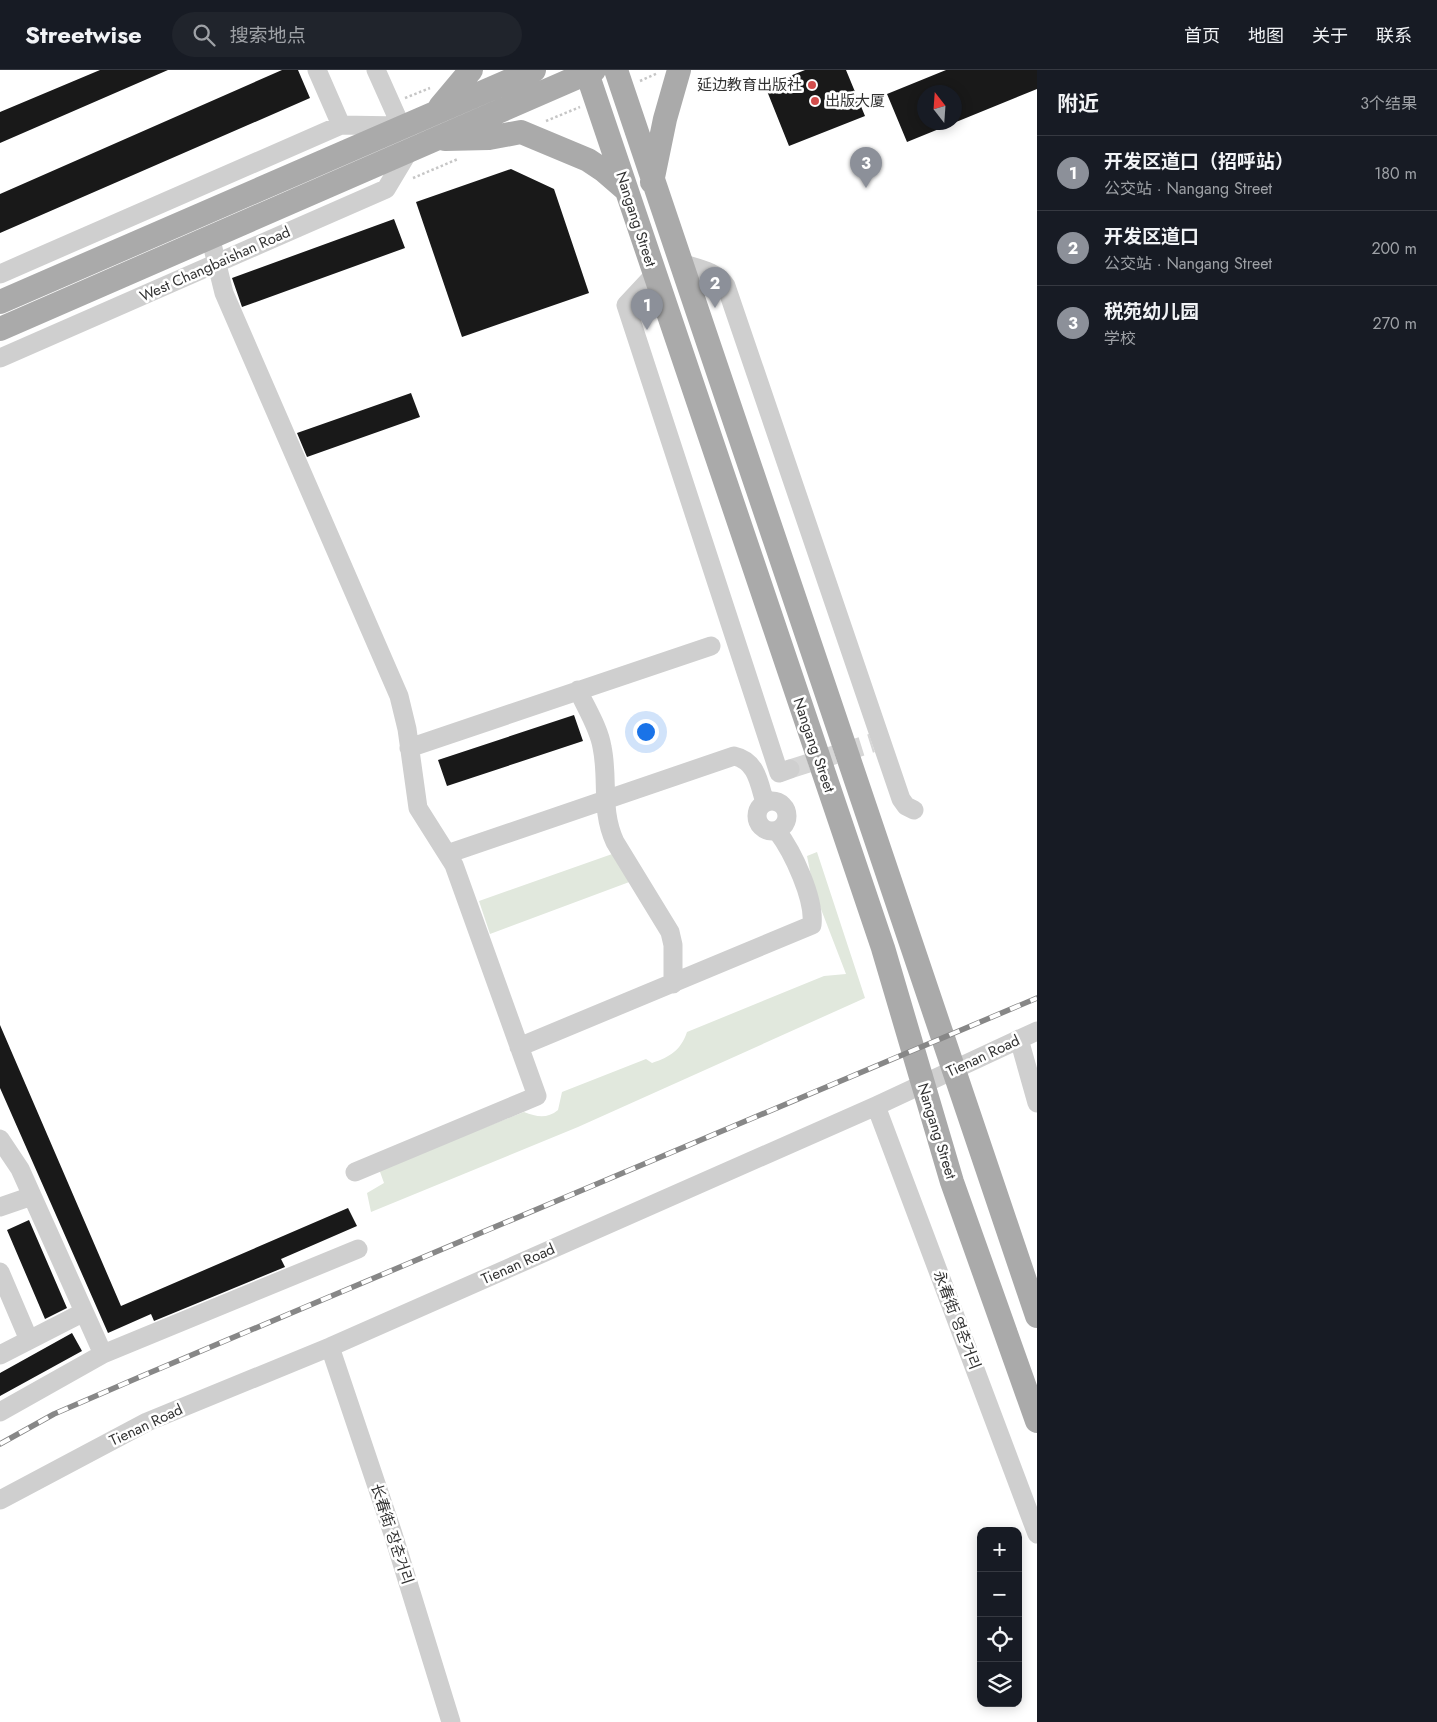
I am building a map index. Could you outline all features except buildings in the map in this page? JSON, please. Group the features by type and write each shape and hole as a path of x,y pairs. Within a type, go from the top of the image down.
{"main road":[{"path":"437,111 471,70"},
{"path":"0,302 401,126 534,70"},
{"name":"Nangang Street","path":"616,70 652,182 1037,1316"},
{"path":"652,182 665,119 679,70"},
{"name":"Nangang Street","path":"589,71 654,275 883,948 952,1182 1037,1421"},
{"name":"West Changbaishan Road","path":"0,329 589,71"},
{"path":"421,144 489,138 521,132 588,160 626,190"}],"street":[{"path":"317,70 341,125"},
{"path":"0,274 341,125 401,126 376,70"},
{"name":"West Changbaishan Road","path":"0,358 386,189 421,144"},
{"path":"210,236 224,293 399,696 418,808 454,865 536,1096 355,1172"},
{"path":"681,263 713,274 722,279 726,286 877,741 901,799 906,806 914,810"},
{"path":"654,275 626,305 779,773 790,770"},
{"path":"409,748 712,646"},
{"path":"578,690 602,745 605,816 615,842 670,932 673,945 673,984"},
{"path":"447,854 734,756 750,763 756,772 765,803 775,802 786,811 784,824 777,831 789,847 799,867 813,917 812,925 806,930 519,1047"},
{"name":"Tienan Road","path":"0,1500 147,1422 330,1347 876,1106 1037,1031"},
{"path":"1019,1039 1037,1103"},
{"name":"永春街 영춘거리","path":"876,1106 1037,1534"},
{"path":"0,1139 20,1169 103,1354"},
{"path":"0,1207 32,1196"},
{"path":"0,1412 103,1354 358,1249"},
{"path":"1,1276 29,1340"},
{"path":"0,1355 84,1312"},
{"name":"长春街 장춘거리","path":"330,1347 393,1534 451,1722"}],"shaded area":[{"path":"817,852 865,998 578,1127 371,1212 367,1193 384,1183 379,1169 524,1112 538,1116 550,1115 558,1110 562,1092 646,1059 652,1063 664,1058 682,1044 687,1032 824,976 846,974 814,891 807,856"},
{"path":"615,853 632,881 490,934 479,901"}],"tunnel":[{"path":"790,769 872,743"}],"railway":[{"path":"0,1444 54,1414 142,1376 1037,998"}],"place":[{"name":"延边教育出版社","path":"812,85"},
{"name":"出版大厦","path":"815,101"},
{"name":"税苑幼儿园","path":"866,188"},
{"name":"开发区道口","path":"715,308"},
{"name":"开发区道口（招呼站）","path":"647,330"}]}
